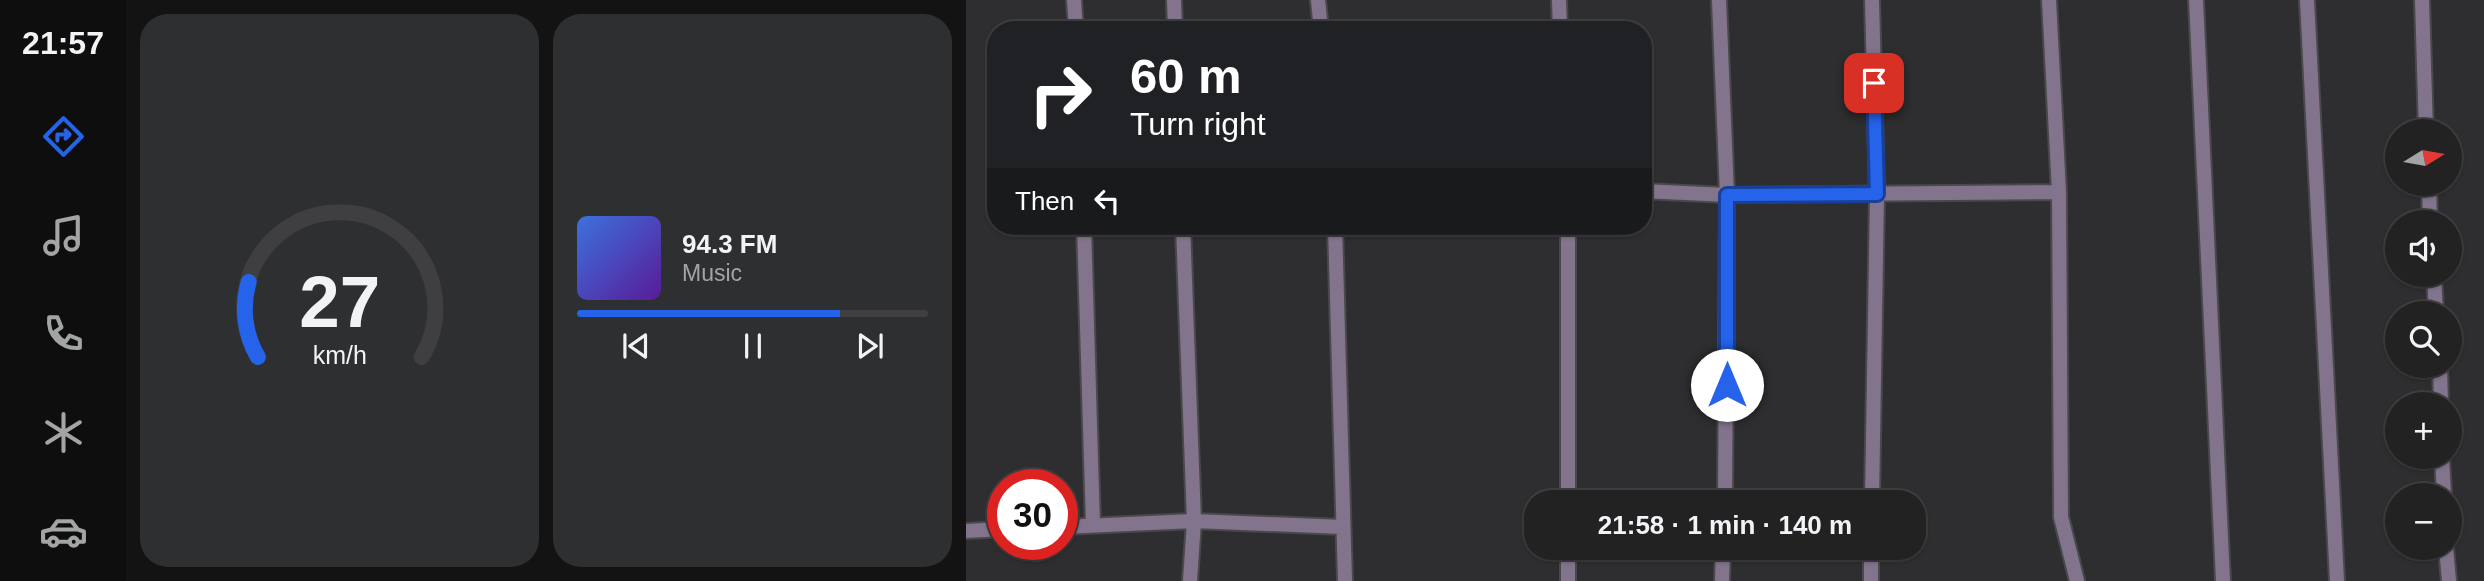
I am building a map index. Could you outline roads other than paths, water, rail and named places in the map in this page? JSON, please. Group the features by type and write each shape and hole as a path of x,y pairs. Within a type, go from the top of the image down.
{"street":[{"path":"1074,0 1075,21"},
{"path":"1174,0 1175,21"},
{"path":"1318,0 1320,21"},
{"path":"1559,0 1560,21"},
{"path":"1719,0 1727,195 1725,490"},
{"path":"1872,0 1877,194 1872,490"},
{"path":"2049,0 2059,192 2061,517 2077,581"},
{"path":"2196,0 2223,581"},
{"path":"2307,0 2337,581"},
{"path":"2421,0 2426,119"},
{"path":"1652,191 1727,195 2059,192"},
{"path":"1084,235 1093,526"},
{"path":"1182,235 1194,521 1190,581"},
{"path":"1335,235 1345,581"},
{"path":"1568,235 1568,490"},
{"path":"1078,526 1194,521 1343,527"},
{"path":"966,531 987,530"},
{"path":"1568,560 1568,581"},
{"path":"1722,581 1723,560"},
{"path":"1871,560 1871,581"},
{"path":"2447,560 2449,581"}]}
